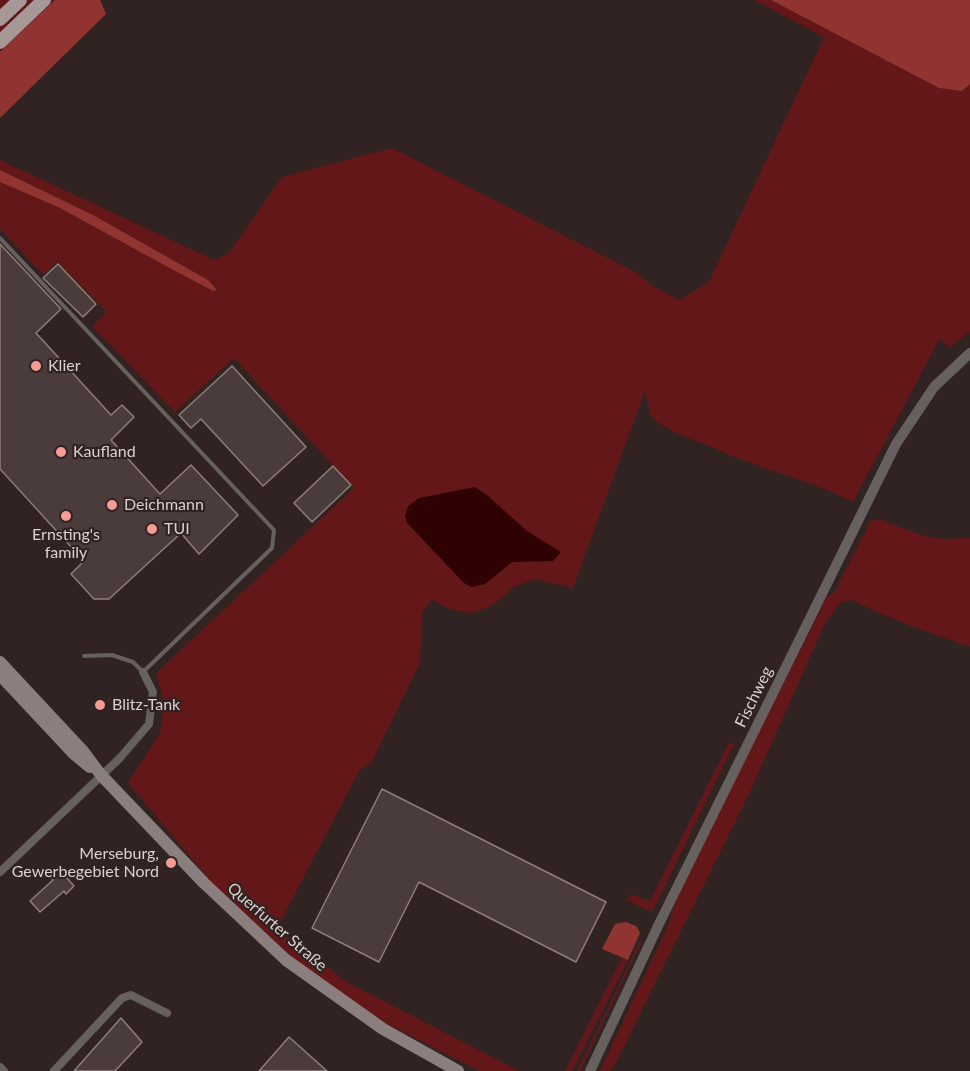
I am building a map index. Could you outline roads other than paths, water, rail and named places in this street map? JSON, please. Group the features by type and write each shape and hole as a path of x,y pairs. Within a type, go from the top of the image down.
{"main road":[{"path":"0,19 20,0"},
{"path":"0,42 44,0"},
{"name":"Querfurter Straße","path":"0,662 83,751 101,776 204,883 286,960 383,1029 458,1071"},
{"name":"Querfurter Straße","path":"0,675 76,757 101,776"}],"street":[{"name":"Fischweg","path":"590,1071 658,926 896,444 934,387 970,353"},
{"path":"0,872 138,740 149,724 153,693 143,672"},
{"path":"54,1071 122,998 131,995 167,1013"},
{"path":"0,1067 4,1071"}],"lane":[{"path":"0,238 274,530 272,548 143,672 133,662 112,655 84,656"}],"place":[{"name":"Klier","path":"36,366"},
{"name":"Kaufland","path":"61,452"},
{"name":"Deichmann","path":"112,505"},
{"name":"Ernsting's family","path":"66,516"},
{"name":"TUI","path":"152,529"},
{"name":"Blitz-Tank","path":"100,705"},
{"name":"Merseburg, Gewerbegebiet Nord","path":"171,863"}]}
